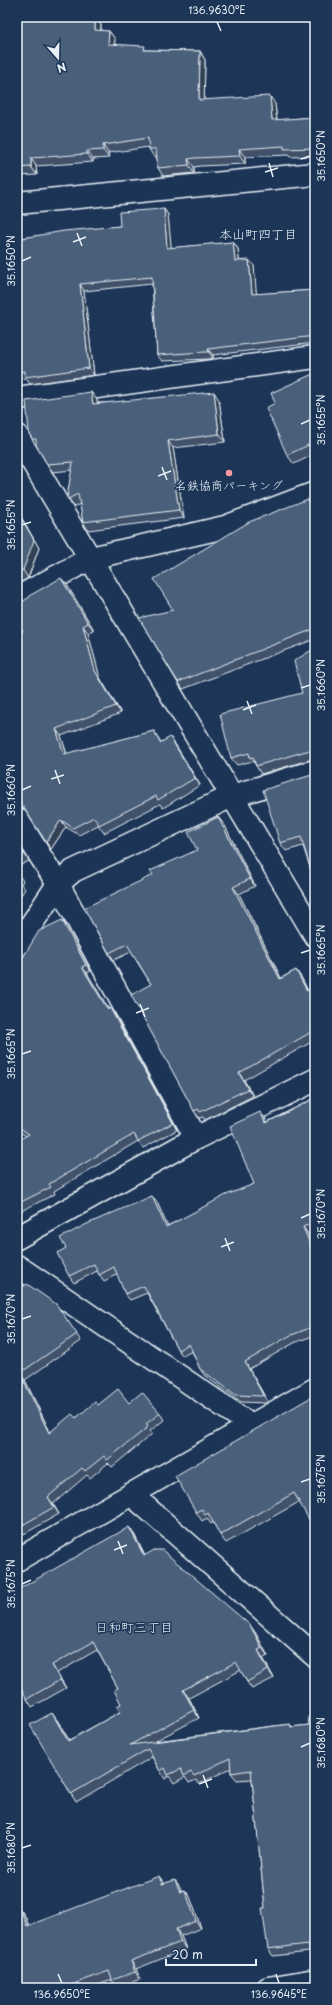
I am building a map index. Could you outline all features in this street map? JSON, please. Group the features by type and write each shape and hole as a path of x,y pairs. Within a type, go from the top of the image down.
{"street":[{"path":"17,203 315,174"},
{"path":"17,398 315,357"},
{"path":"17,436 315,935"},
{"path":"17,598 91,558 225,527 315,493"},
{"path":"17,946 58,884 73,871 232,796 315,771"},
{"path":"17,819 58,884 196,1138"},
{"path":"17,1238 196,1138 315,1080"},
{"path":"17,1266 251,1425"},
{"path":"17,1560 315,1388"},
{"path":"131,1494 315,1656"},
{"path":"268,1988 315,1980"}],"building":[{"path":"17,17 95,17 95,30 109,31 108,44 145,46 144,50 200,51 199,100 270,96 272,120 315,117 315,148 284,149 284,146 239,149 240,156 188,159 189,165 158,168 156,149 149,149 148,138 103,145 103,150 87,151 87,154 31,158 31,167 17,168"},
{"path":"164,209 167,248 233,242 235,261 249,260 252,294 315,290 315,336 208,349 209,352 157,355 152,277 80,284 89,368 25,377 25,371 17,372 17,239 64,231 120,226 119,212"},
{"path":"315,373 315,442 287,455 266,408 275,403 271,393"},
{"path":"91,392 93,404 214,392 219,434 168,441 179,510 83,522 78,494 68,499 67,497 73,462 47,464 36,445 36,439 32,439 29,432 26,401"},
{"path":"308,499 313,512 315,511 315,632 314,629 178,682 139,618 173,610 154,579 249,522"},
{"path":"17,511 34,540 23,570 17,573"},
{"path":"61,578 88,623 83,626 95,671 116,706 56,729 64,754 154,731 160,743 170,737 195,778 158,800 156,796 99,825 94,817 73,828 61,820 46,842 22,805 17,801 17,635 23,631 17,621 17,605 30,597 29,596"},
{"path":"315,648 315,753 312,751 306,751 256,766 253,757 250,758 249,753 231,758 220,714 302,693 294,661"},
{"path":"315,774 315,876 313,877 301,837 280,843 263,790"},
{"path":"218,817 250,879 233,887 280,979 296,970 307,991 315,988 315,1030 239,1073 248,1089 200,1112 198,1109 194,1111 131,995 151,984 127,944 109,953 84,908 153,875 150,871 197,850 188,832"},
{"path":"17,843 24,854 17,857"},
{"path":"62,920 86,965 82,967 108,1010 110,1008 173,1123 138,1141 134,1134 49,1184 51,1187 17,1204 17,1141 29,1134 17,1126 17,1022 19,1019 17,1018 17,967 39,931"},
{"path":"315,1098 315,1222 303,1227 315,1256 315,1326 289,1336 245,1362 263,1395 236,1395 200,1369 189,1344 178,1350 144,1286 125,1294 114,1267 99,1275 94,1264 69,1276 57,1253 66,1248 60,1238 87,1224 152,1196 166,1227 226,1195 254,1184 230,1126 260,1112 266,1123"},
{"path":"27,1284 56,1304 77,1334 20,1373 49,1433 72,1414 76,1418 95,1402 98,1405 118,1389 129,1403 142,1392 160,1413 146,1424 148,1427 107,1460 104,1456 85,1471 82,1468 48,1497 54,1507 19,1527 17,1523 17,1291"},
{"path":"315,1395 315,1530 294,1493 220,1535 208,1513 205,1515 202,1509 196,1512 175,1476"},
{"path":"129,1527 144,1556 154,1550 162,1550 250,1625 262,1648 258,1650 268,1670 247,1682 236,1662 183,1690 194,1710 130,1745 290,1724 291,1727 309,1725 308,1717 315,1716 315,1953 310,1953 308,1944 268,1949 262,1908 265,1908 251,1770 231,1773 230,1758 194,1776 191,1772 184,1776 181,1769 168,1775 165,1768 160,1771 148,1749 71,1794 30,1725 52,1713 68,1741 120,1712 117,1706 121,1704 114,1690 118,1688 93,1642 52,1665 60,1680 27,1699 17,1681 17,1590"},
{"path":"159,1876 162,1884 175,1880 180,1892 185,1890 196,1921 176,1929 181,1942 131,1961 135,1972 112,1980 109,1971 63,1988 17,1988 17,1910 20,1909 27,1926"}],"place":[{"name":"名鉄協商パーキング","path":"229,473"}],"district":[{"name":"本山町四丁目","path":"258,234"},
{"name":"日和町三丁目","path":"134,1627"}]}
